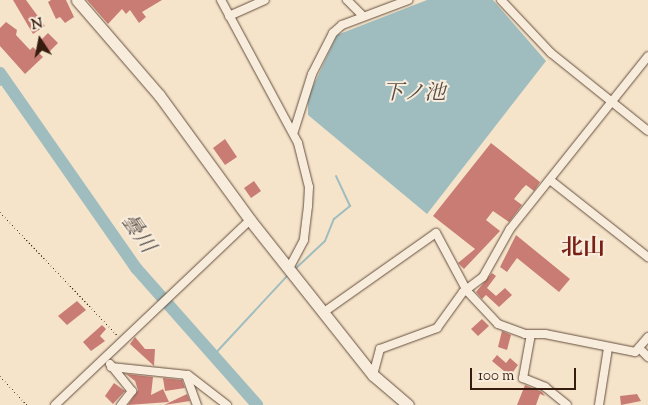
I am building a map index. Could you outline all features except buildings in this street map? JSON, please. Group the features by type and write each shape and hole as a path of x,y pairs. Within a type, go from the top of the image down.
{"street":[{"path":"76,0 159,95 250,220 373,375 408,405"},
{"path":"221,0 294,131 308,186 308,206 304,240 292,271"},
{"path":"229,16 265,0"},
{"path":"347,0 363,16"},
{"path":"294,131 312,74 333,33 363,16 408,0"},
{"path":"501,0 551,53 648,131"},
{"path":"373,375 380,349 437,328 467,292 483,277 510,229 648,56"},
{"path":"550,180 648,257"},
{"path":"58,404 250,220"},
{"path":"324,312 436,233 467,292 498,324 531,334 635,352 648,337"},
{"path":"531,334 523,378 545,386 567,405"},
{"path":"599,405 608,348"},
{"path":"639,348 648,357"},
{"path":"106,359 132,391 121,405"},
{"path":"111,367 186,375 196,379 227,405"},
{"path":"186,375 197,405"}],"path":[{"path":"0,212 123,342"},
{"path":"0,376 27,405"}],"water":[{"name":"下ノ池","path":"427,0 493,0 546,61 427,214 308,115 308,97 337,35"}],"waterway":[{"name":"曇川","path":"0,73 136,268 257,405"},
{"path":"0,85 7,80"},
{"path":"294,270 325,241 334,219 350,206 336,176"},
{"path":"212,357 288,275"}],"district":[{"name":"北山","path":"583,250"}]}
